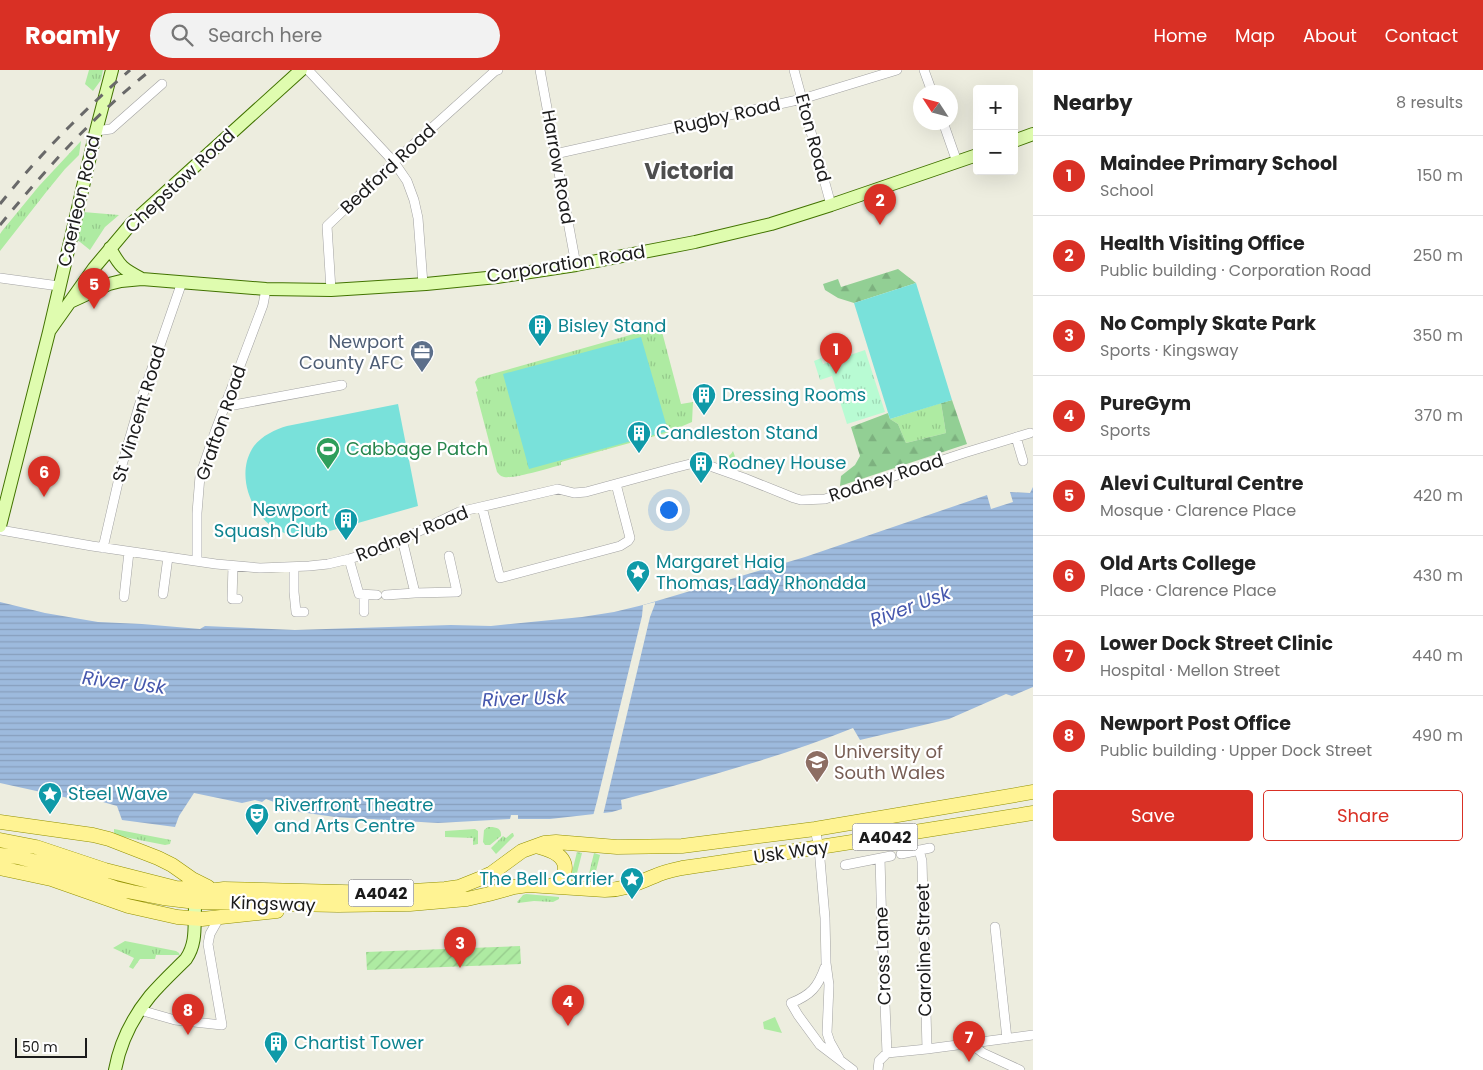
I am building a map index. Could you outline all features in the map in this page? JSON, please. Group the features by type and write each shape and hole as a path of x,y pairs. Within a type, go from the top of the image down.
{"main road":[{"name":"Usk Way","path":"591,845 617,847 682,846 815,829 1033,792"},
{"name":"Usk Way","path":"580,888 617,890 656,875 682,868 1033,813"},
{"name":"A4042","path":"0,822 109,839 172,864 192,879 216,890"},
{"name":"Kingsway","path":"0,840 36,847 105,870 176,888 380,893 459,887 492,873 515,856 535,846 556,842 591,845"},
{"path":"535,846 554,852 563,860 564,876 551,886"},
{"name":"Kingsway","path":"0,854 44,864 115,888 163,898 196,902 338,905 410,904 450,901 489,894 522,885 580,888"},
{"name":"A4042","path":"0,868 51,879 128,906 194,919 338,905"}],"street":[{"name":"Caerleon Road","path":"0,526 112,70"},
{"name":"Chepstow Road","path":"49,332 110,248 142,212 301,70"},
{"path":"308,70 394,162 407,181 418,218 423,284"},
{"name":"Bedford Road","path":"331,290 327,226 394,162 498,70"},
{"name":"Harrow Road","path":"540,70 576,265"},
{"name":"Eton Road","path":"794,70 831,205"},
{"name":"Rugby Road","path":"555,154 802,99 894,70"},
{"path":"924,70 929,85"},
{"path":"96,131 111,129 162,84"},
{"path":"946,130 957,162"},
{"path":"1018,140 1033,134"},
{"name":"Corporation Road","path":"70,302 110,284 142,279 266,289 331,290 497,277 576,265 695,242 771,224 973,156"},
{"path":"110,248 119,265 142,279"},
{"path":"0,278 59,286 70,302"},
{"name":"St Vincent Road","path":"103,548 122,464 136,414 182,282"},
{"name":"Grafton Road","path":"196,561 200,476 263,305 266,289"},
{"path":"226,402 234,405 342,385"},
{"name":"Rodney Road","path":"0,530 103,548 233,566 260,568 328,564 382,549 451,515 482,506 558,489 574,493 586,492 681,466 700,464 710,466 794,498 801,500 825,499 1030,433"},
{"path":"1016,437 1023,461"},
{"path":"482,506 500,578 620,546 628,541 630,538 616,484"},
{"path":"402,539 415,593"},
{"path":"124,597 129,552"},
{"path":"349,559 359,594 382,595 457,592 449,556"},
{"path":"163,594 168,557"},
{"path":"233,566 232,599 238,599"},
{"path":"294,567 296,612 304,612"},
{"path":"364,594 364,612"},
{"path":"815,829 819,848 826,918 826,963 829,985 827,1033 839,1058"},
{"path":"901,854 930,848"},
{"name":"Caroline Street","path":"919,850 922,861 927,1049"},
{"path":"845,865 891,856"},
{"name":"Cross Lane","path":"880,858 888,1053"},
{"path":"115,1070 121,1044 140,1010 150,996 191,952 195,938 194,919 196,902 204,894 216,890"},
{"path":"177,917 190,927 195,938 208,944"},
{"path":"140,1010 175,1020 222,1025 208,944 210,934 219,918"},
{"path":"995,927 1007,1040"},
{"path":"826,963 816,987 806,996 791,1003 820,1046 853,1070"},
{"path":"878,1070 879,1061 882,1056 888,1053 1007,1040 1033,1035"},
{"path":"971,1044 983,1053 1020,1070"}],"green space":[{"path":"89,70 103,70 101,80 93,91 85,84"},
{"path":"81,141 79,155 65,169 0,251 0,234 2,231 39,186"},
{"path":"83,212 119,215 105,227 90,250 75,238"},
{"path":"898,269 916,283 854,303 838,298 825,290 823,284 838,279 841,287"},
{"path":"655,328 661,328 681,404 693,402 692,422 666,433 561,462 561,465 532,473 504,477 497,472 476,392 478,391 475,382 478,378"},
{"path":"865,350 885,412 847,424 832,376 820,380 814,361 821,358 823,364"},
{"path":"952,400 967,444 840,486 841,476 855,465 860,456 851,427 888,413 890,419 898,424 906,443 946,433 941,403"},
{"path":"941,403 946,433 906,443 898,424 890,419"},
{"path":"733,451 737,462 737,471 718,464"},
{"path":"488,827 499,829 501,836 490,845 485,845 483,842 484,830"},
{"path":"114,829 171,840 170,844 165,845 114,835"},
{"path":"475,829 478,831 478,844 473,845 473,838 445,837 445,831"},
{"path":"512,833 514,836 496,854 491,848 503,836 506,838"},
{"path":"577,852 582,853 575,881 570,880"},
{"path":"594,853 600,855 593,883 587,882"},
{"path":"526,894 559,897 559,899 553,902 517,902"},
{"path":"125,941 176,951 180,956 156,955 155,959 140,959 133,969 129,967 134,958 113,948"},
{"path":"520,946 521,964 367,970 366,952"},
{"path":"775,1017 782,1033 764,1029 763,1022"}],"shaded area":[{"path":"916,283 952,400 890,419 854,303"},
{"path":"641,337 668,431 529,469 503,374"},
{"name":"Cabbage Patch","path":"398,404 418,506 312,536 282,532 268,524 260,515 249,494 246,483 246,471 247,460 252,449 263,438 277,429 287,426"}],"water":[{"name":"River Usk","path":"1033,487 1033,687 1012,696 1006,694 949,719 860,740 853,728 825,739 709,776 621,800 622,809 612,812 550,819 518,819 518,815 511,815 510,819 438,823 335,817 300,812 266,799 262,802 255,800 242,803 194,793 179,816 175,827 122,820 117,806 75,794 73,799 0,783 0,602 45,613 98,622 200,629 205,626 295,630 451,625 491,626 582,617 643,605 805,557 987,495 991,509 1013,502 1010,492 1030,493"}],"pier":[{"path":"655,602 603,815 593,816 642,616 643,605"}],"railway":[{"path":"0,204 62,134 130,70"},
{"path":"0,225 71,143 110,105 151,70"}],"place":[{"name":"Health Visiting Office","path":"880,225"},
{"name":"Alevi Cultural Centre","path":"94,309"},
{"name":"Bisley Stand","path":"540,347"},
{"name":"Newport County AFC","path":"422,373"},
{"name":"Maindee Primary School","path":"836,374"},
{"name":"Dressing Rooms","path":"704,416"},
{"name":"Candleston Stand","path":"639,454"},
{"name":"Cabbage Patch","path":"328,470"},
{"name":"Rodney House","path":"701,484"},
{"name":"Old Arts College","path":"44,497"},
{"name":"Newport Squash Club","path":"346,541"},
{"name":"Margaret Haig Thomas, Lady Rhondda","path":"638,593"},
{"name":"University of South Wales","path":"817,783"},
{"name":"Steel Wave","path":"50,815"},
{"name":"Riverfront Theatre and Arts Centre","path":"257,836"},
{"name":"The Bell Carrier","path":"632,900"},
{"name":"No Comply Skate Park","path":"460,968"},
{"name":"PureGym","path":"568,1026"},
{"name":"Newport Post Office","path":"188,1035"},
{"name":"Lower Dock Street Clinic","path":"969,1062"},
{"name":"Chartist Tower","path":"276,1064"}],"district":[{"name":"Victoria","path":"689,171"}]}
